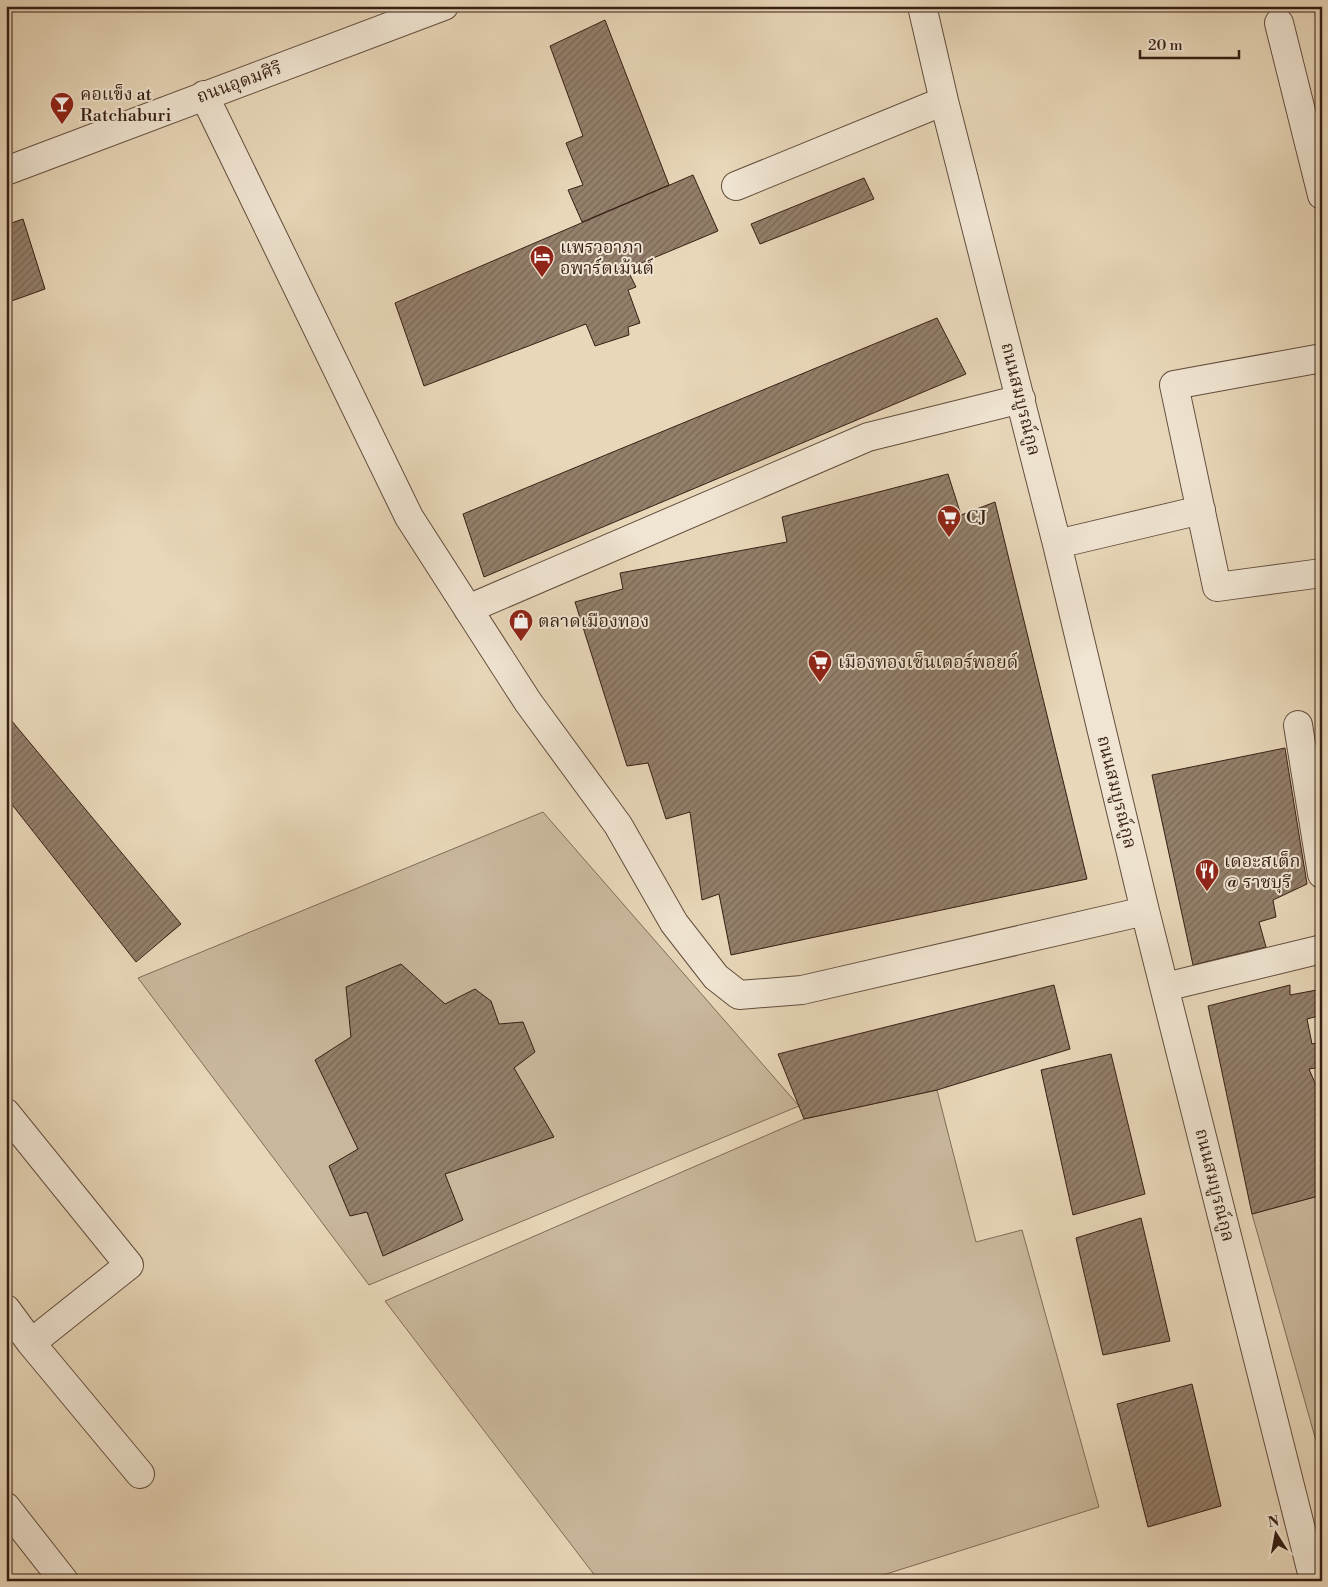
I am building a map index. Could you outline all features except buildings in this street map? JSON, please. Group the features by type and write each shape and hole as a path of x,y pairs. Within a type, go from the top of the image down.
{"street":[{"name":"ถนนอุดมศิริ","path":"6,171 444,6"},
{"name":"ถนนสมบูรณ์กูล","path":"922,6 944,101 1057,544 1145,911 1313,1579"},
{"path":"1279,23 1317,155 1322,195"},
{"path":"204,95 409,517 528,702 618,824 674,923 716,978 739,995 802,990 1145,911"},
{"path":"736,186 944,101"},
{"path":"1322,358 1174,385 1217,587 1322,573"},
{"path":"468,609 868,437 1021,399"},
{"path":"1057,544 1201,510"},
{"path":"1298,725 1322,874"},
{"path":"1165,987 1322,949"},
{"path":"6,1113 129,1265 31,1343"},
{"path":"6,1309 31,1343 140,1474"},
{"path":"6,1507 64,1581"}],"shaded area":[{"path":"543,812 799,1106 369,1285 138,978"},
{"path":"937,1090 976,1242 1022,1230 1099,1507 864,1581 599,1581 385,1301 804,1119"},
{"path":"1322,1195 1322,1462 1252,1214"}],"place":[{"name":"คอแข็ง at Ratchaburi","path":"62,125"},
{"name":"แพรวอาภา อพาร์ตเม้นต์","path":"542,278"},
{"name":"CJ","path":"949,538"},
{"name":"ตลาดเมืองทอง","path":"521,642"},
{"name":"เมืองทองเซ็นเตอร์พอยด์","path":"820,683"},
{"name":"เดอะสเต็ก @ ราชบุรี","path":"1207,892"}]}
